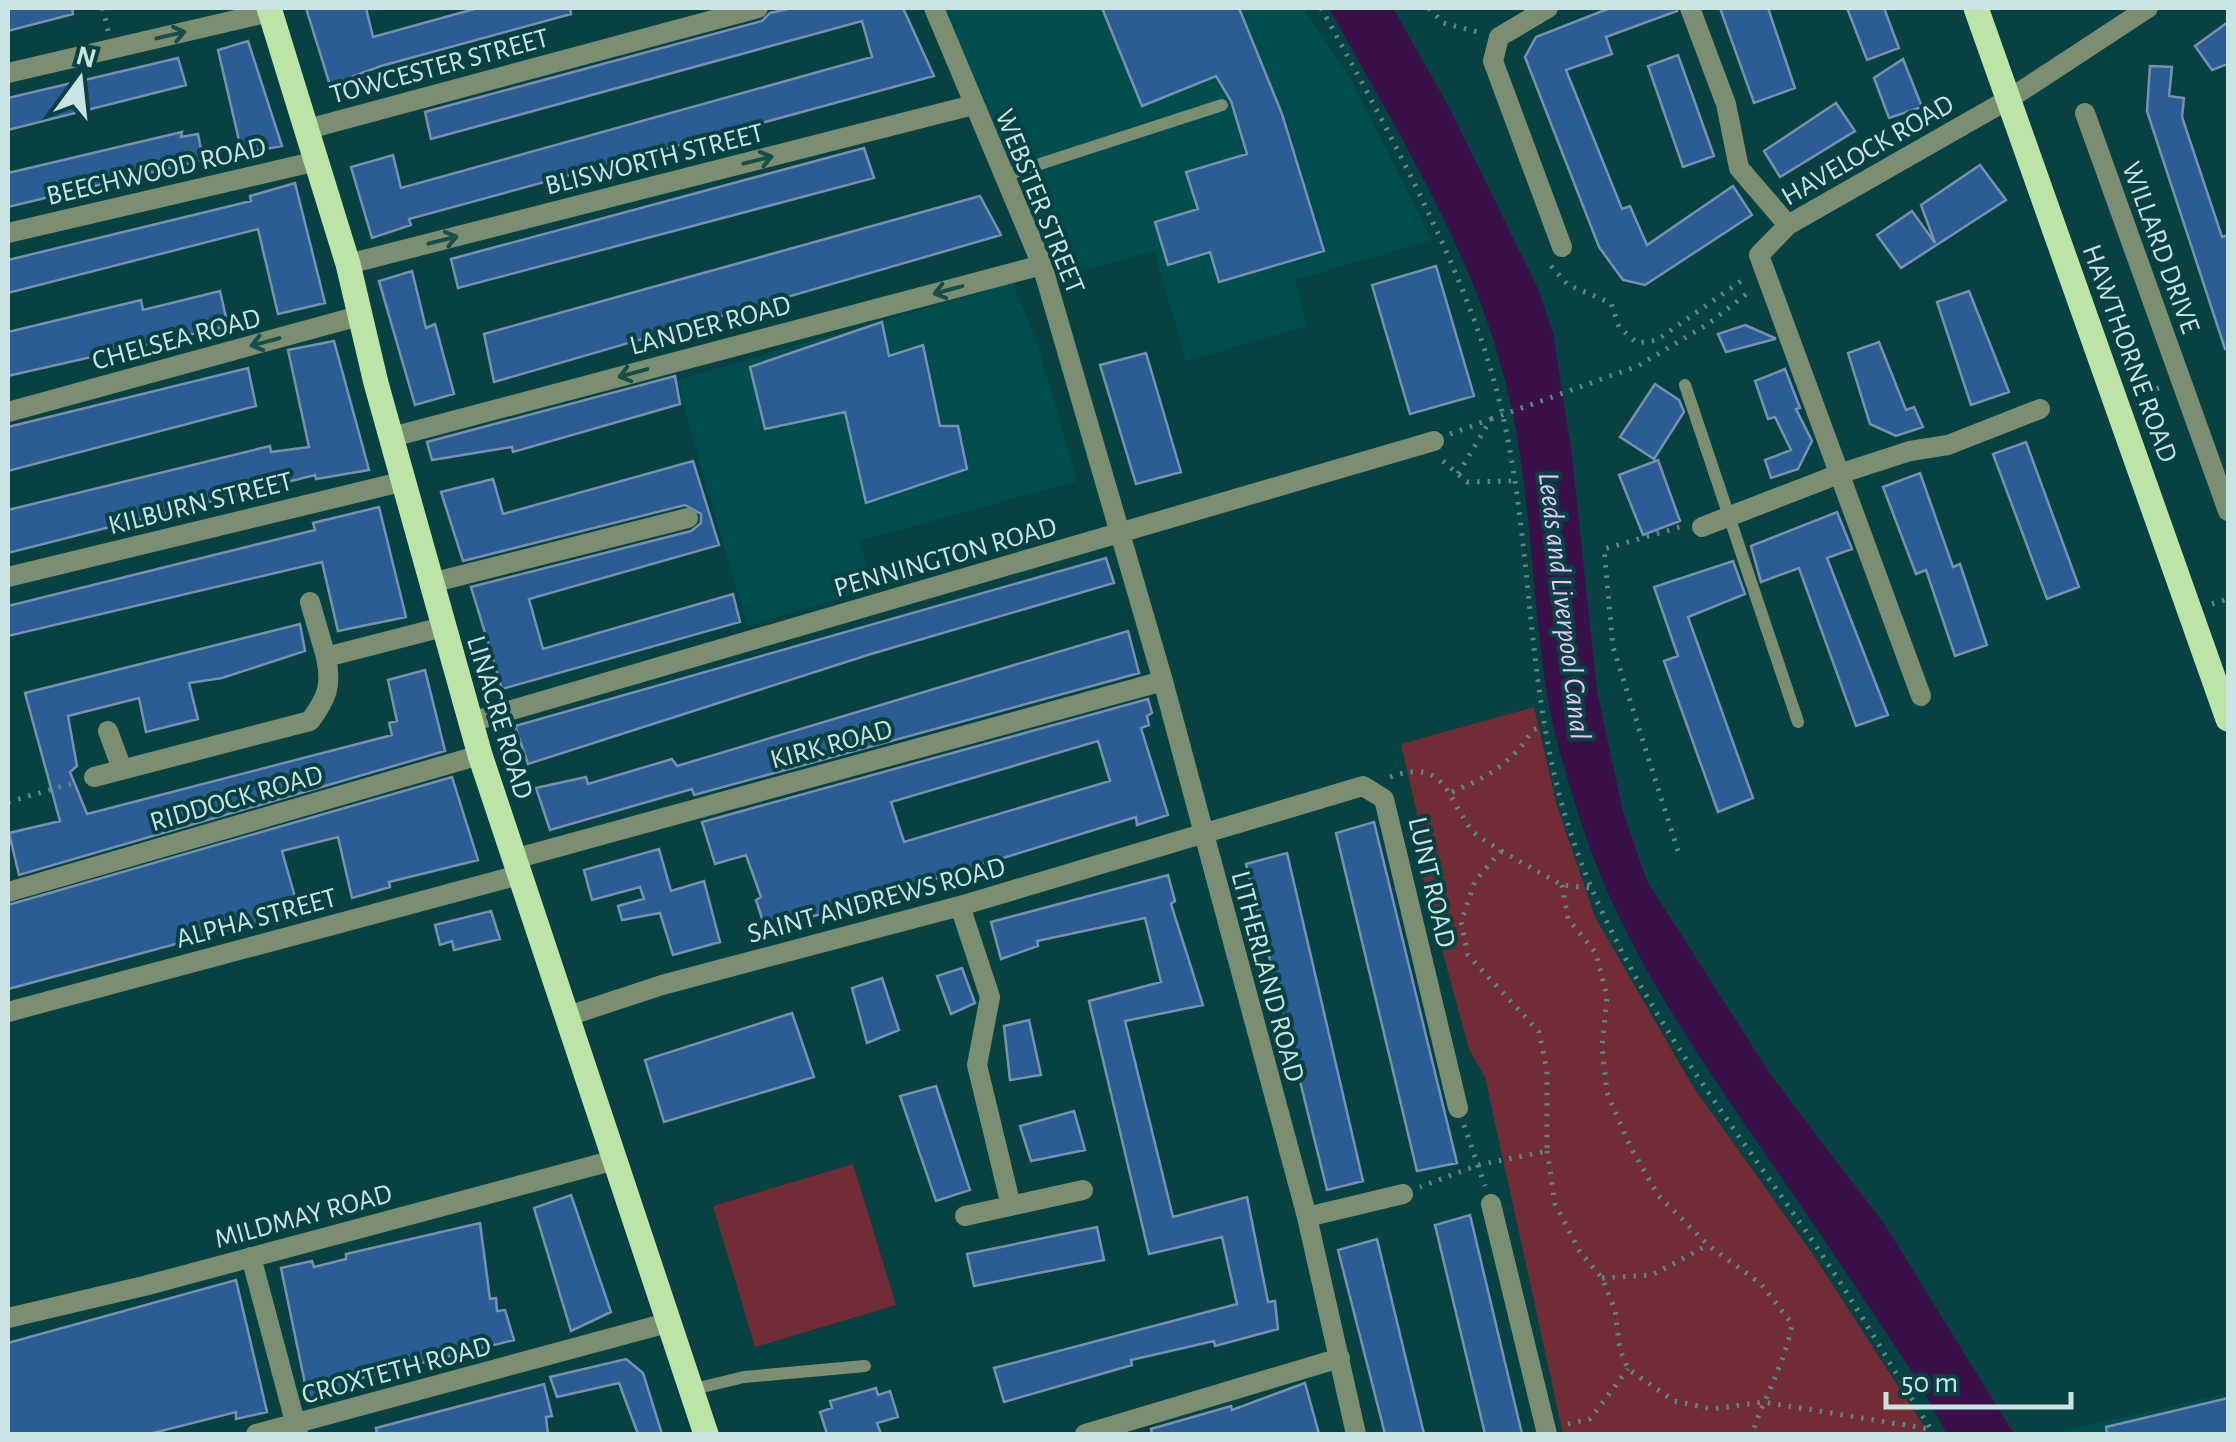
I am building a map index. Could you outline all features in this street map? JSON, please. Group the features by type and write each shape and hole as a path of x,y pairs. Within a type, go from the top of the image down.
{"main road":[{"name":"HAWTHORNE ROAD","path":"1976,8 2228,718"},
{"name":"LINACRE ROAD","path":"270,10 348,264 358,316 480,755 611,1161 706,1434"}],"street":[{"name":"TOWCESTER STREET","path":"308,129 758,8"},
{"name":"WEBSTER STREET","path":"934,8 1042,265 1119,534"},
{"path":"1548,8 1499,37 1492,61 1554,248"},
{"path":"1690,8 1726,104 1738,168 1788,224"},
{"name":"HAVELOCK ROAD","path":"1759,255 1788,224 2009,99 2148,8"},
{"path":"8,72 270,10"},
{"name":"BLISWORTH STREET","path":"348,264 973,105"},
{"name":"WILLARD DRIVE","path":"2085,114 2228,512"},
{"name":"BEECHWOOD ROAD","path":"8,233 317,161"},
{"path":"1759,255 1920,696"},
{"name":"LANDER ROAD","path":"392,437 1042,265"},
{"name":"CHELSEA ROAD","path":"8,412 358,316"},
{"path":"1702,527 1839,474 1910,451 1948,445 2040,409"},
{"name":"PENNINGTON ROAD","path":"471,722 1434,441"},
{"name":"KILBURN STREET","path":"8,577 405,480"},
{"path":"431,583 688,518"},
{"name":"LITHERLAND ROAD","path":"1119,534 1163,681 1306,1217 1356,1434"},
{"path":"94,777 310,721 327,698 331,681 310,602"},
{"path":"326,657 443,628"},
{"name":"KIRK ROAD","path":"517,867 1163,681"},
{"path":"108,730 122,769"},
{"name":"RIDDOCK ROAD","path":"8,892 480,755"},
{"path":"1202,835 1364,786"},
{"name":"LUNT ROAD","path":"1364,786 1384,799 1458,1108"},
{"name":"SAINT ANDREWS ROAD","path":"564,1017 662,985 960,906 1202,835"},
{"name":"ALPHA STREET","path":"8,1012 517,867"},
{"path":"960,906 990,998 977,1065 1010,1206"},
{"name":"MILDMAY ROAD","path":"8,1318 611,1161"},
{"path":"965,1216 1083,1190"},
{"path":"1306,1217 1404,1194"},
{"path":"1491,1204 1546,1432"},
{"path":"252,1257 298,1429"},
{"name":"CROXTETH ROAD","path":"256,1434 298,1429 667,1322"},
{"path":"1086,1434 1340,1358"}],"lane":[{"path":"1003,176 1222,105"},
{"path":"1684,386 1798,722"},
{"path":"690,1390 744,1377 865,1366"}],"path":[{"path":"1321,8 1465,299 1496,388 1544,726 1572,839 1609,929 1666,1031 1820,1251 1932,1431"},
{"path":"1429,8 1443,23 1499,37"},
{"path":"1554,248 1551,268 1568,285 1610,304 1619,327 1637,343 1656,340 1741,283 1759,255"},
{"path":"1512,481 1466,482 1438,456 1434,441 1638,366 1708,324 1766,277"},
{"path":"2116,402 2181,380"},
{"path":"1458,474 1491,419"},
{"path":"1678,851 1612,647 1604,550 1690,524 1702,527"},
{"path":"1452,792 1491,776 1518,752 1533,730 1544,726"},
{"path":"1364,786 1407,771 1431,773 1452,792 1472,831 1501,852 1534,866 1562,886 1592,888"},
{"path":"8,802 94,777"},
{"path":"1501,852 1475,881 1460,922 1468,955 1539,1032 1547,1071 1547,1151 1555,1204 1580,1252 1602,1278 1615,1310 1620,1350 1628,1369 1674,1401 1712,1408 1762,1402 1932,1431"},
{"path":"1562,886 1568,919 1596,952 1607,997 1602,1047 1607,1092 1630,1146 1658,1195 1708,1245 1761,1284 1792,1324 1784,1364 1762,1402 1752,1434"},
{"path":"1458,1108 1491,1204"},
{"path":"1404,1194 1478,1165 1547,1151"},
{"path":"1602,1278 1652,1275 1708,1245"},
{"path":"1546,1432 1590,1419 1628,1369"}],"shaded area":[{"path":"943,8 1303,8 1349,76 1432,240 1295,280 1307,326 1186,361 1154,251 1056,279"},
{"path":"1013,283 1038,345 1077,481 860,541 873,589 747,626 676,380"},
{"path":"1534,707 1557,806 1595,917 1692,1085 1814,1256 1929,1434 1563,1434 1485,1077 1469,1049 1411,829 1417,814 1401,744"},
{"path":"853,1164 896,1305 755,1347 713,1206"},
{"path":"2228,1393 2228,1434 2061,1431"}],"water":[{"name":"Leeds and Liverpool Canal","path":"1329,8 1393,8 1450,109 1539,291 1553,333 1572,456 1597,691 1623,812 1647,881 1772,1077 1885,1225 2014,1434 1947,1434 1897,1349 1694,1047 1630,939 1595,862 1549,706 1518,439 1501,365 1448,227"}],"building":[{"path":"8,8 72,8 73,14 8,31"},
{"path":"306,8 366,8 373,37 478,8 570,8 571,14 381,66 330,85"},
{"path":"792,8 903,8 934,76 409,219 411,225 372,238 351,167 393,155 401,188 872,57 862,21 431,139 425,112 762,21 770,13"},
{"path":"1102,8 1239,8 1282,114 1324,251 1219,282 1210,252 1168,265 1155,222 1198,209 1186,172 1247,154 1231,101 1216,76 1142,106"},
{"path":"1610,8 1677,11 1606,37 1612,54 1566,70 1622,209 1630,206 1647,245 1733,186 1752,215 1645,285 1623,280 1599,247 1525,57 1536,37"},
{"path":"1720,8 1768,8 1795,88 1754,103"},
{"path":"1847,8 1884,8 1899,48 1867,60"},
{"path":"2228,22 2228,64 2212,70 2195,46"},
{"path":"248,41 282,146 242,153 218,50"},
{"path":"1678,55 1714,156 1683,167 1648,66"},
{"path":"178,58 186,85 8,130 8,98"},
{"path":"1903,59 1922,107 1889,118 1874,78"},
{"path":"2150,66 2172,67 2169,96 2184,98 2182,117 2222,237 2228,235 2225,349 2147,111"},
{"path":"1836,103 1855,131 1780,177 1764,151"},
{"path":"182,132 181,137 198,134 203,160 8,207 8,173"},
{"path":"864,148 874,178 458,288 451,259"},
{"path":"1980,165 2006,200 1901,268 1877,235 1912,211 1935,243 1921,205"},
{"path":"295,183 325,303 278,314 258,229 8,293 8,260 251,201 250,196"},
{"path":"980,196 1001,235 494,382 484,334"},
{"path":"1436,266 1474,396 1410,414 1372,285"},
{"path":"412,271 426,328 435,324 454,394 415,405 379,281"},
{"path":"220,291 228,326 8,376 8,332 141,300 143,310"},
{"path":"1969,291 2009,392 1971,405 1937,302"},
{"path":"882,322 889,356 923,345 940,426 958,426 967,469 866,503 845,412 765,429 750,367"},
{"path":"1745,325 1775,339 1726,352 1718,334"},
{"path":"334,341 369,470 316,479 315,475 8,553 8,510 270,446 271,452 309,447 288,350"},
{"path":"1879,342 1906,410 1914,407 1923,427 1896,436 1870,424 1848,353"},
{"path":"1146,353 1181,472 1136,484 1100,365"},
{"path":"248,368 256,406 8,471 8,427"},
{"path":"1785,369 1800,408 1796,409 1812,441 1798,469 1771,478 1765,460 1791,450 1775,417 1768,419 1755,381"},
{"path":"675,376 680,404 513,452 512,447 432,460 427,442"},
{"path":"1655,384 1679,400 1684,412 1654,459 1620,437"},
{"path":"2026,442 2079,587 2047,599 1993,454"},
{"path":"1658,460 1680,521 1643,535 1619,475"},
{"path":"693,461 719,545 529,599 543,649 733,594 740,622 502,689 471,587 691,531 701,523 701,514 685,505 463,561 441,492 493,479 503,514"},
{"path":"1920,473 1953,567 1960,564 1987,645 1955,656 1926,570 1916,574 1883,487"},
{"path":"379,507 406,617 338,631 322,562 8,636 8,606 315,530 313,523"},
{"path":"1837,512 1852,549 1827,558 1888,715 1856,726 1799,568 1761,582 1751,546"},
{"path":"1106,558 1114,583 871,654 528,764 515,726"},
{"path":"1733,561 1745,594 1688,617 1753,798 1718,812 1664,661 1678,656 1654,587"},
{"path":"300,624 305,651 222,678 189,683 198,719 146,732 139,698 68,716 77,766 70,772 87,814 392,735 389,723 397,721 388,680 425,670 445,751 19,875 9,833 60,821 25,693"},
{"path":"1128,631 1139,673 694,795 692,789 550,830 536,788 586,777 588,784 672,759 677,766"},
{"path":"1148,699 1152,713 1147,716 1149,725 1141,728 1168,815 1137,825 1136,817 766,931 756,900 761,897 746,855 715,864 702,822","holes":["1098,741 1110,781 904,842 891,802"]},
{"path":"452,777 478,860 389,882 390,887 352,898 338,837 282,851 299,911 8,989 8,905"},
{"path":"1374,822 1457,1163 1417,1171 1336,833"},
{"path":"659,849 671,891 704,881 720,942 673,955 660,913 622,920 618,906 644,899 640,887 592,900 584,870"},
{"path":"1287,853 1363,1181 1327,1190 1246,864"},
{"path":"1168,875 1175,901 1171,904 1203,1005 1125,1021 1173,1217 1247,1197 1268,1302 1275,1301 1278,1329 1215,1346 1214,1341 1131,1360 1132,1365 1004,1402 994,1368 1237,1304 1222,1237 1149,1254 1089,1001 1161,982 1145,918 1037,941 1038,946 1001,959 991,922"},
{"path":"491,911 500,939 454,950 452,941 440,945 435,925"},
{"path":"962,968 975,1003 951,1014 937,976"},
{"path":"882,978 899,1030 867,1043 852,988"},
{"path":"792,1013 814,1077 664,1122 645,1060"},
{"path":"1029,1020 1041,1075 1010,1080 1004,1026"},
{"path":"936,1086 970,1190 936,1201 900,1096"},
{"path":"1074,1111 1085,1150 1031,1161 1020,1126"},
{"path":"571,1195 611,1312 571,1331 534,1208"},
{"path":"1470,1215 1522,1434 1485,1434 1435,1225"},
{"path":"480,1223 490,1299 496,1298 497,1311 505,1310 514,1340 342,1383 346,1388 308,1398 281,1268 312,1261 314,1267 346,1259 346,1254"},
{"path":"1097,1227 1104,1260 974,1286 967,1254"},
{"path":"1377,1239 1424,1434 1385,1434 1338,1250"},
{"path":"236,1280 267,1412 236,1419 236,1412 149,1434 8,1434 8,1343"},
{"path":"626,1359 643,1373 662,1434 638,1434 619,1383 557,1397 550,1377"},
{"path":"1305,1383 1319,1434 1152,1434 1151,1429 1231,1406 1232,1410"},
{"path":"544,1384 552,1416 546,1417 548,1434 377,1434 376,1428"},
{"path":"876,1388 878,1395 890,1391 898,1417 877,1423 881,1434 827,1434 820,1412 832,1408 830,1401"},
{"path":"2228,1398 2228,1434 2107,1434 2106,1427"}]}
